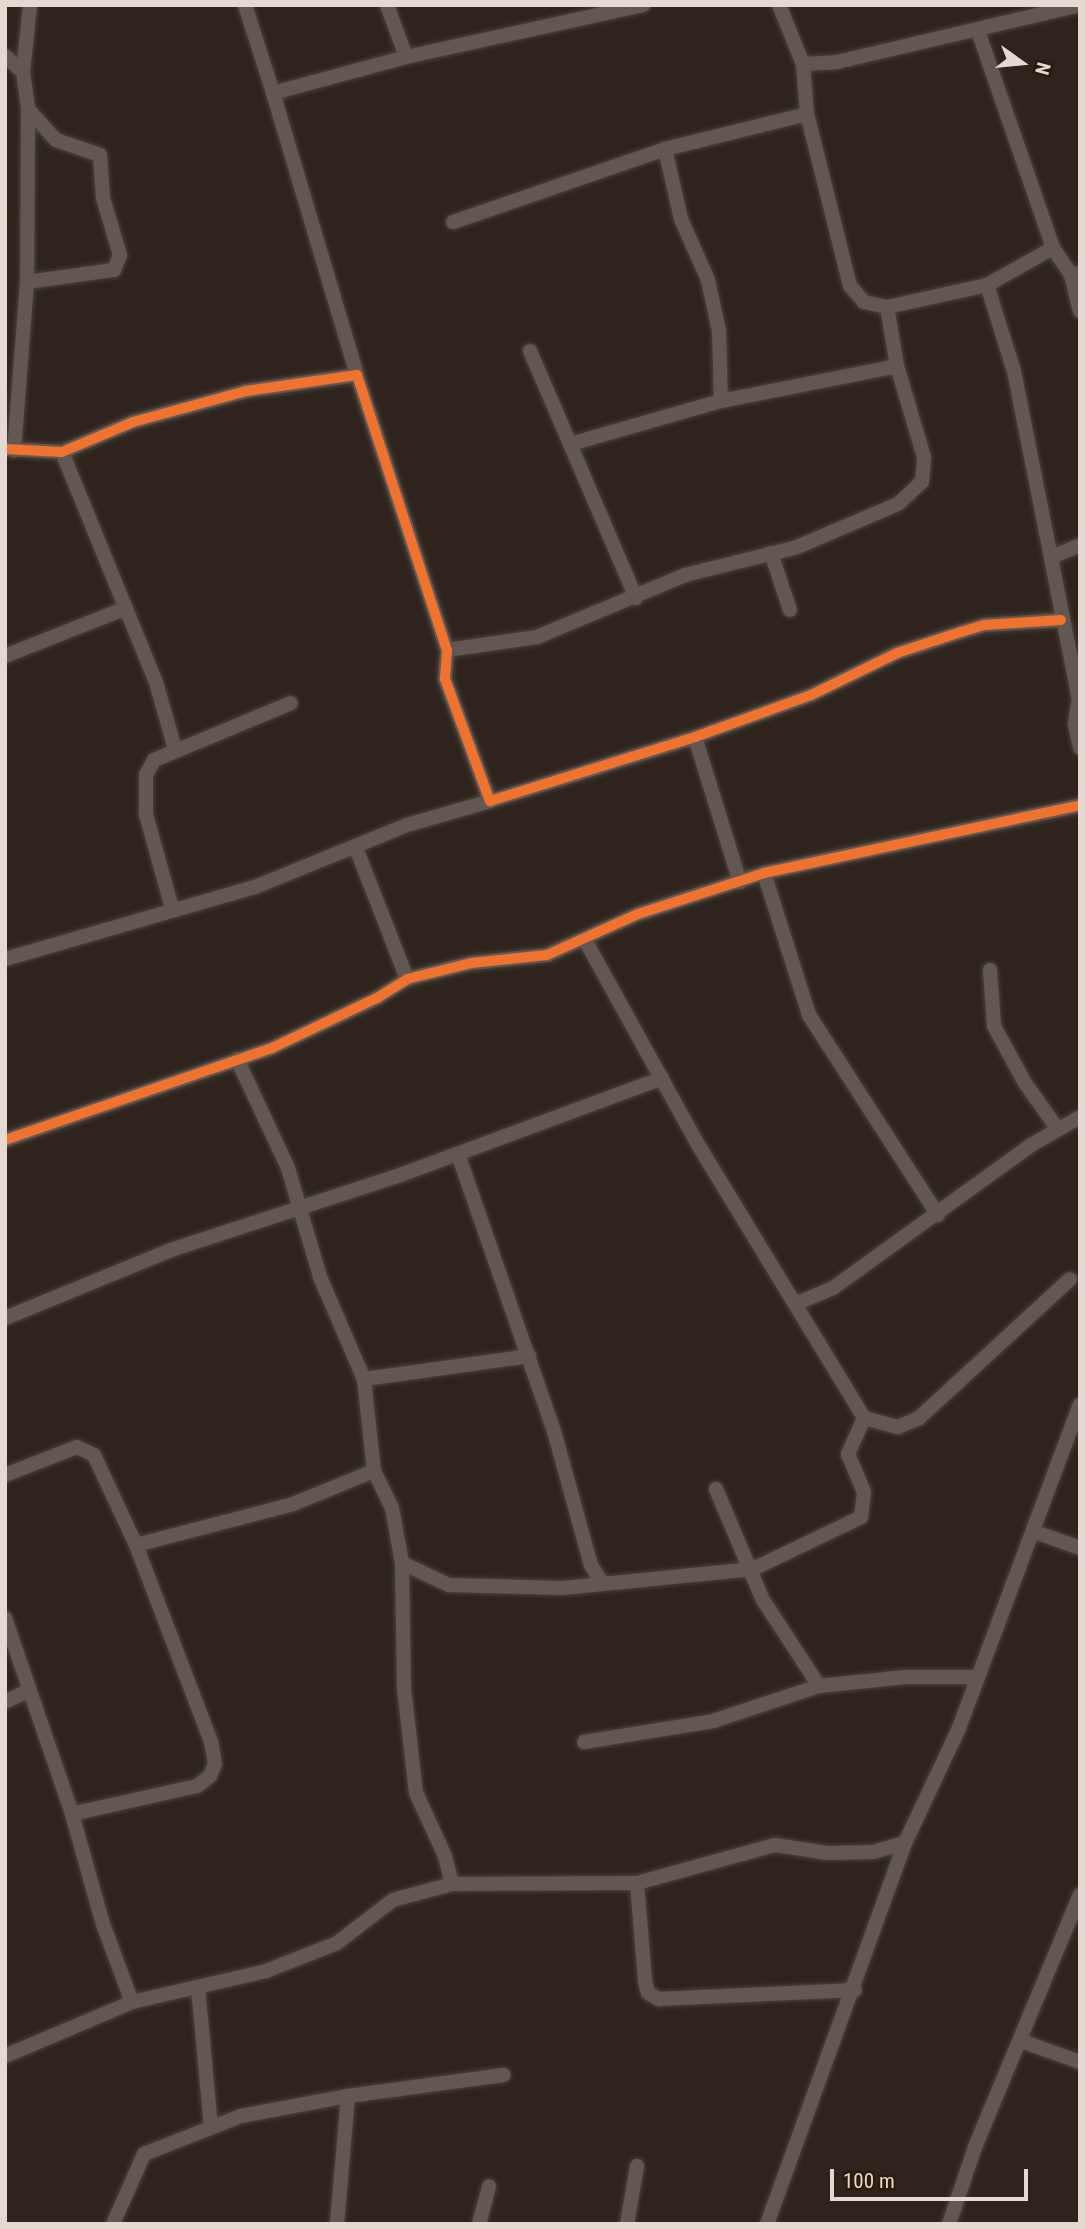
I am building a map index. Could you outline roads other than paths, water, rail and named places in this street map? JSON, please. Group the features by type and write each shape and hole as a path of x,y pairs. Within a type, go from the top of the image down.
{"street":[{"path":"30,5 23,72 28,109 27,282 10,449 62,452 133,422 246,391 357,375"},
{"path":"244,5 357,375 447,650 445,679 490,801"},
{"path":"387,5 406,57"},
{"path":"272,93 406,57 643,5"},
{"path":"779,5 803,64 807,114 850,286 864,302 887,307 987,285 1053,248"},
{"path":"803,64 837,62 978,32 1080,5"},
{"path":"978,32 1053,248 1076,274 1080,311"},
{"path":"5,56 23,72"},
{"path":"27,282 114,270 120,255 103,198 100,155 56,139 28,109"},
{"path":"453,222 665,149 807,114"},
{"path":"665,149 681,219 708,280 719,331 721,401"},
{"path":"987,285 1014,371 1061,620 1079,698 1080,747"},
{"path":"447,650 537,637 636,598 685,575 771,553 871,517 916,492 922,482 924,457 897,366 887,307"},
{"path":"530,351 636,598"},
{"path":"570,444 721,401 897,366"},
{"path":"62,452 156,682 175,749"},
{"path":"1051,556 1080,545"},
{"path":"771,553 790,610"},
{"path":"5,656 124,609"},
{"path":"5,959 172,908 255,887 407,825 695,737 811,695 897,653 935,640 984,625 1061,620"},
{"path":"172,908 145,792 146,775 154,760 291,703"},
{"path":"695,737 740,882"},
{"path":"5,1140 237,1059 330,1021 407,979 471,963 547,954 585,940 638,914 764,873 1080,805"},
{"path":"356,848 407,979"},
{"path":"764,873 809,1015 938,1215"},
{"path":"585,940 662,1077 864,1418 898,1427 919,1418 1070,1279"},
{"path":"990,970 994,1026 1025,1083 1057,1128"},
{"path":"237,1059 302,1205 320,1277 364,1380 374,1471 392,1508 402,1563 404,1688 416,1793 445,1856 452,1884"},
{"path":"5,1318 171,1250 458,1154 662,1077"},
{"path":"795,1304 834,1288 1057,1128 1080,1117"},
{"path":"458,1154 528,1356 592,1565 603,1584"},
{"path":"364,1380 528,1356"},
{"path":"766,2224 855,1990 905,1843 959,1728 976,1677 1035,1532 1080,1405"},
{"path":"402,1563 449,1585 564,1588 753,1569 861,1517 864,1492 848,1454 864,1418"},
{"path":"5,1475 78,1447 88,1449 136,1545 211,1741 215,1764 210,1776 197,1786 72,1814"},
{"path":"136,1545 293,1504 374,1471"},
{"path":"716,1489 753,1569 763,1600 819,1686"},
{"path":"1035,1532 1080,1548"},
{"path":"5,1618 72,1814 103,1924 132,2001"},
{"path":"584,1742 713,1721 819,1686 906,1677 976,1677"},
{"path":"5,1702 28,1691"},
{"path":"5,2056 132,2001 266,1971 337,1943 393,1900 452,1884 637,1883 775,1845 828,1853 873,1852 905,1843"},
{"path":"637,1883 645,1981 648,1993 659,1999 855,1990"},
{"path":"949,2224 975,2147 1080,1895"},
{"path":"198,1987 211,2127"},
{"path":"1021,2041 1080,2062"},
{"path":"113,2224 144,2154 211,2127 241,2116 348,2096 504,2075"},
{"path":"337,2224 348,2096"},
{"path":"627,2224 637,2166"},
{"path":"479,2224 489,2186"}]}
